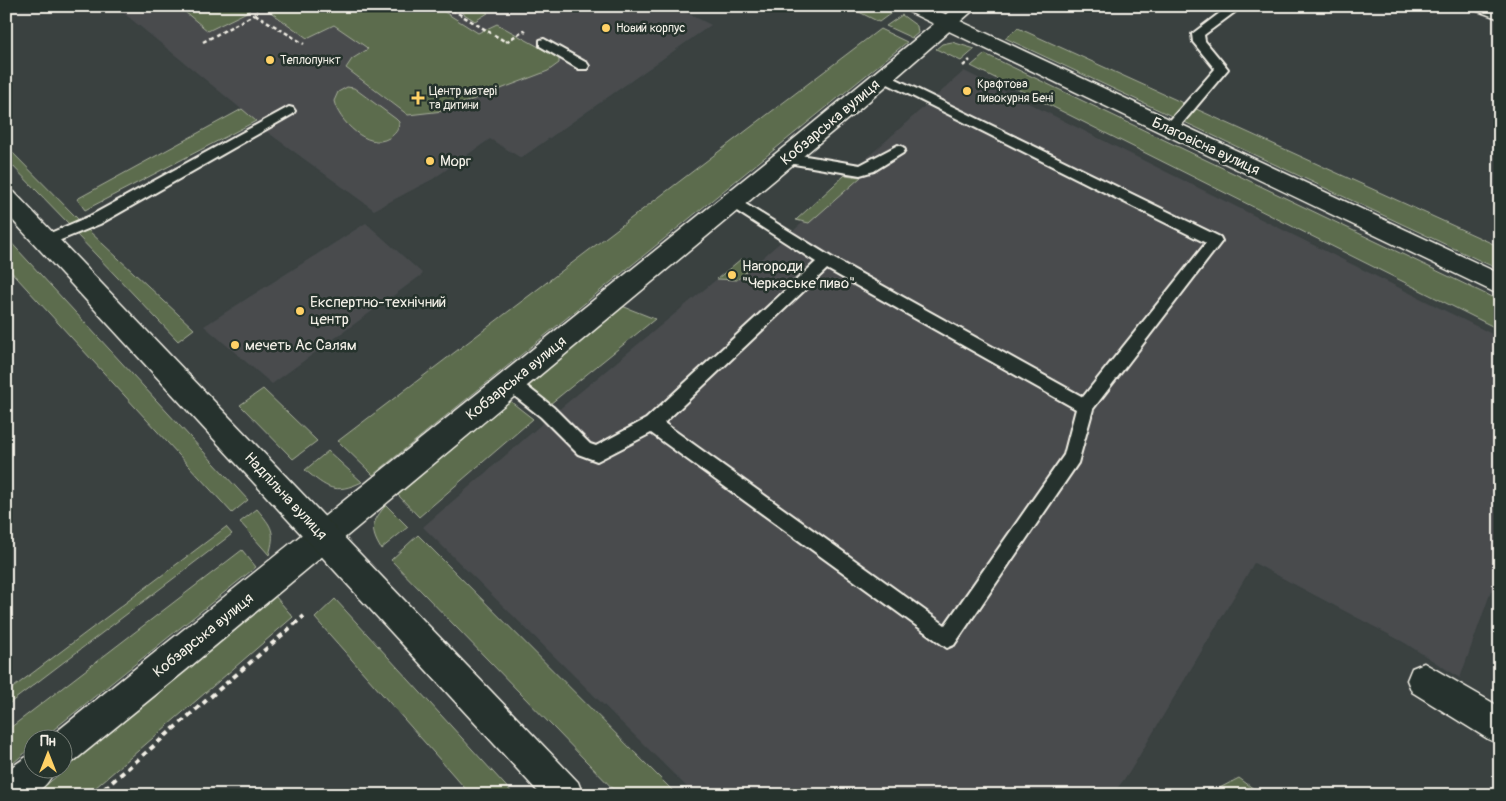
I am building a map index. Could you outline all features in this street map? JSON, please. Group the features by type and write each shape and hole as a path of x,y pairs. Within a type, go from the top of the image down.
{"main road":[{"name":"Благовісна вулиця","path":"912,6 1500,285"},
{"name":"Кобзарська вулиця","path":"72,741 324,537 509,382 788,158 968,6"},
{"path":"1482,6 1500,13"},
{"name":"Надпільна вулиця","path":"6,198 565,795"},
{"path":"1424,680 1500,727"},
{"path":"6,794 26,778"}],"lane":[{"path":"1170,129 1222,69 1199,42 1198,34 1237,6"},
{"path":"544,43 583,66"},
{"path":"652,424 947,638 1072,458 1085,406 1215,241 884,76"},
{"path":"46,241 95,220 289,112"},
{"path":"788,158 860,170 869,168 898,150"},
{"path":"734,202 826,261 1085,406"},
{"path":"509,382 547,412 584,449 597,454 652,424 826,261"}],"path":[{"path":"203,42 255,14 257,6"},
{"path":"446,6 506,42 524,30 544,43"},
{"path":"255,14 304,44"},
{"path":"96,795 304,616"}],"shaded area":[{"name":"Центр матері та дитини","path":"115,6 673,6 711,25 521,158 490,139 433,179 374,210 259,126 256,121"},
{"path":"964,71 1500,338 1500,587 1491,591 1460,678 1405,643 1254,563 1129,773 1112,795 695,795 423,527 551,416 717,279 737,280 840,190 861,176 859,165"},
{"name":"Експертно-технічний центр","path":"366,223 423,274 272,384 204,326"}],"green space":[{"path":"250,6 249,11 208,31 179,7"},
{"path":"262,6 435,6 478,33 497,24 559,58 559,63 548,71 443,111 408,115 346,68 352,59 368,49 366,47 334,25 307,38"},
{"path":"478,6 488,13 475,21 453,7"},
{"path":"847,6 883,6 894,11 879,22"},
{"path":"902,15 917,26 918,33 912,38 886,26"},
{"path":"1018,28 1500,247 1500,270 1005,38"},
{"path":"880,29 907,42 373,475 338,441"},
{"path":"952,42 975,49 961,61 936,49 942,44"},
{"path":"985,54 1500,301 1500,330 971,66"},
{"path":"347,87 354,88 396,119 399,125 395,133 381,141 363,137 355,132 341,117 334,101 338,92"},
{"path":"242,109 256,121 85,210 77,199"},
{"path":"6,146 79,220 69,224 6,159"},
{"path":"845,175 861,177 809,223 796,220"},
{"path":"88,230 194,329 178,341 77,235"},
{"path":"6,237 248,500 232,513 6,266"},
{"path":"741,259 754,265 737,280 717,279"},
{"path":"622,306 655,319 550,404 529,386"},
{"path":"263,389 317,441 293,459 240,405"},
{"path":"510,401 533,419 419,517 398,495"},
{"path":"328,451 362,482 344,488 331,488 305,470"},
{"path":"386,505 408,527 381,549 375,536 374,526 375,521"},
{"path":"257,509 271,530 272,540 269,555 240,522"},
{"path":"226,527 232,534 6,706 6,693"},
{"path":"418,535 677,795 619,795 391,560"},
{"path":"242,550 256,567 55,728 22,728 22,755 6,769 6,731"},
{"path":"275,596 293,617 87,795 34,795 55,778 72,778 72,764"},
{"path":"335,599 514,795 471,795 315,618"},
{"path":"1239,778 1258,792 1257,795 1206,795"}],"place":[{"name":"Новий корпус","path":"606,28"},
{"name":"Теплопункт","path":"270,60"},
{"name":"Крафтова пивокурня Бені","path":"967,91"},
{"name":"Центр матері та дитини","path":"418,98"},
{"name":"Морг","path":"430,161"},
{"name":"Нагороди \"Черкаське пиво\"","path":"732,275"},
{"name":"Експертно-технічний центр","path":"300,311"},
{"name":"мечеть Ас Салям","path":"235,345"}]}
